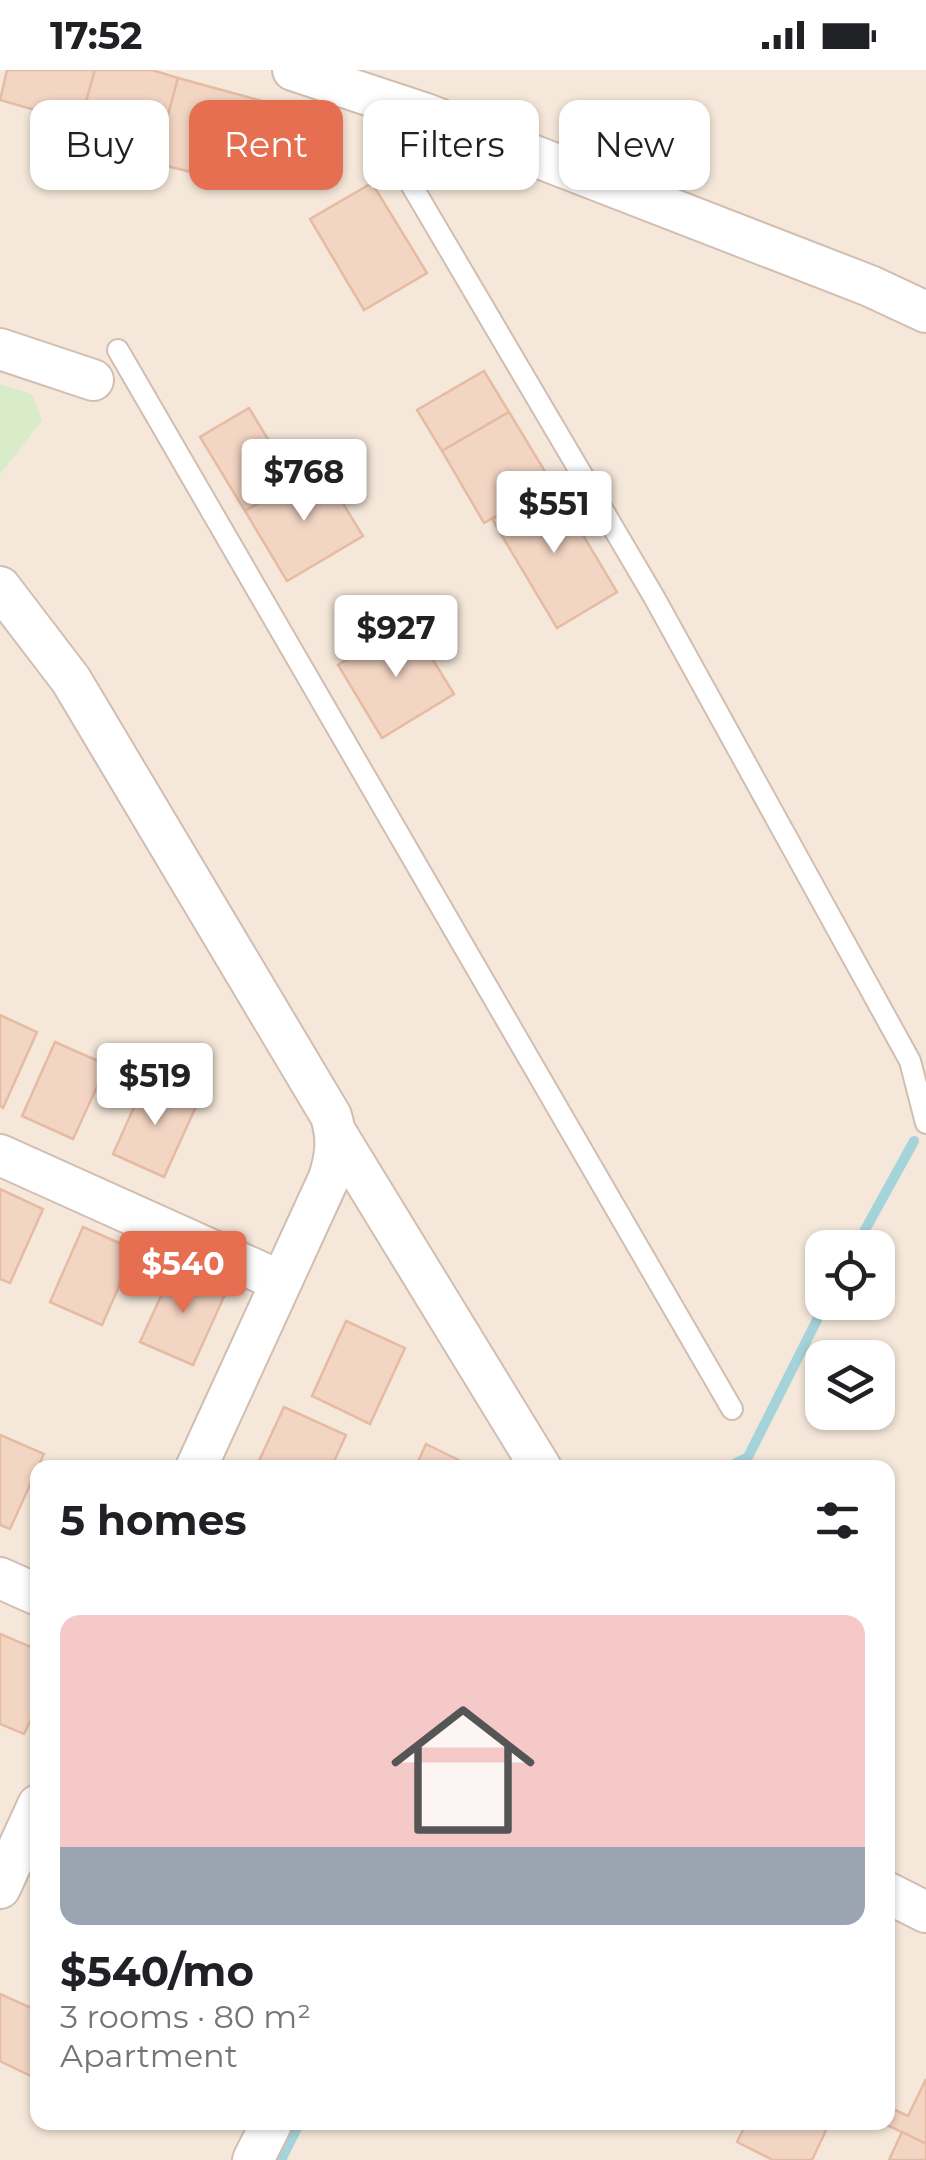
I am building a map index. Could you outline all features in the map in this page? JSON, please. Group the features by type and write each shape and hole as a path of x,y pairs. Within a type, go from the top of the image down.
{"street":[{"path":"292,70 383,100"},
{"path":"539,158 870,286 926,312"},
{"path":"0,348 106,365"},
{"path":"0,588 71,680 321,1100 336,1134 536,1460"},
{"path":"200,1460 329,1178 336,1134"},
{"path":"0,1154 280,1281"},
{"path":"0,1578 30,1592"},
{"path":"0,1888 30,1822"},
{"path":"895,1896 926,1912"},
{"path":"253,2160 268,2130"}],"lane":[{"path":"414,190 654,597 910,1061 926,1124"},
{"path":"106,365 732,1410"}],"shaded area":[{"path":"0,70 926,70 926,2160 0,2160"}],"green space":[{"path":"0,384 32,394 42,421 0,474"}],"building":[{"path":"7,70 95,70 87,100 30,100 30,109 0,100"},
{"path":"95,70 152,70 178,78 169,112 169,100 87,100"},
{"path":"178,78 258,100 189,100 189,172 169,166 169,111"},
{"path":"363,188 376,190 427,273 364,310 310,219"},
{"path":"484,371 509,412 442,451 417,410"},
{"path":"249,408 294,482 245,511 200,437"},
{"path":"509,412 552,483 484,523 442,451"},
{"path":"320,466 363,536 287,581 245,511"},
{"path":"552,483 617,592 557,628 492,519"},
{"path":"409,621 454,694 382,738 338,665"},
{"path":"0,1015 37,1032 3,1108 0,1106"},
{"path":"55,1042 107,1065 73,1139 22,1116"},
{"path":"147,1078 198,1102 164,1177 113,1154"},
{"path":"0,1189 43,1209 10,1283 0,1279"},
{"path":"83,1227 135,1250 102,1325 50,1302"},
{"path":"174,1267 227,1290 193,1365 140,1342"},
{"path":"346,1321 405,1348 370,1424 312,1396"},
{"path":"284,1407 346,1435 335,1460 259,1460"},
{"path":"0,1435 44,1454 41,1460 30,1460 30,1485 10,1529 0,1525"},
{"path":"426,1444 459,1460 419,1460"},
{"path":"0,1634 30,1647 30,1722 24,1734 0,1724"},
{"path":"0,1994 30,2007 30,2076 0,2061"},
{"path":"926,2079 926,2144 895,2129 895,2110 908,2116"},
{"path":"743,2130 826,2130 812,2160 773,2160 737,2142"},
{"path":"902,2132 926,2144 926,2160 889,2160"}],"waterway":[{"path":"865,1230 914,1141"},
{"path":"742,1460 748,1457 817,1320"},
{"path":"281,2160 296,2130"}]}
